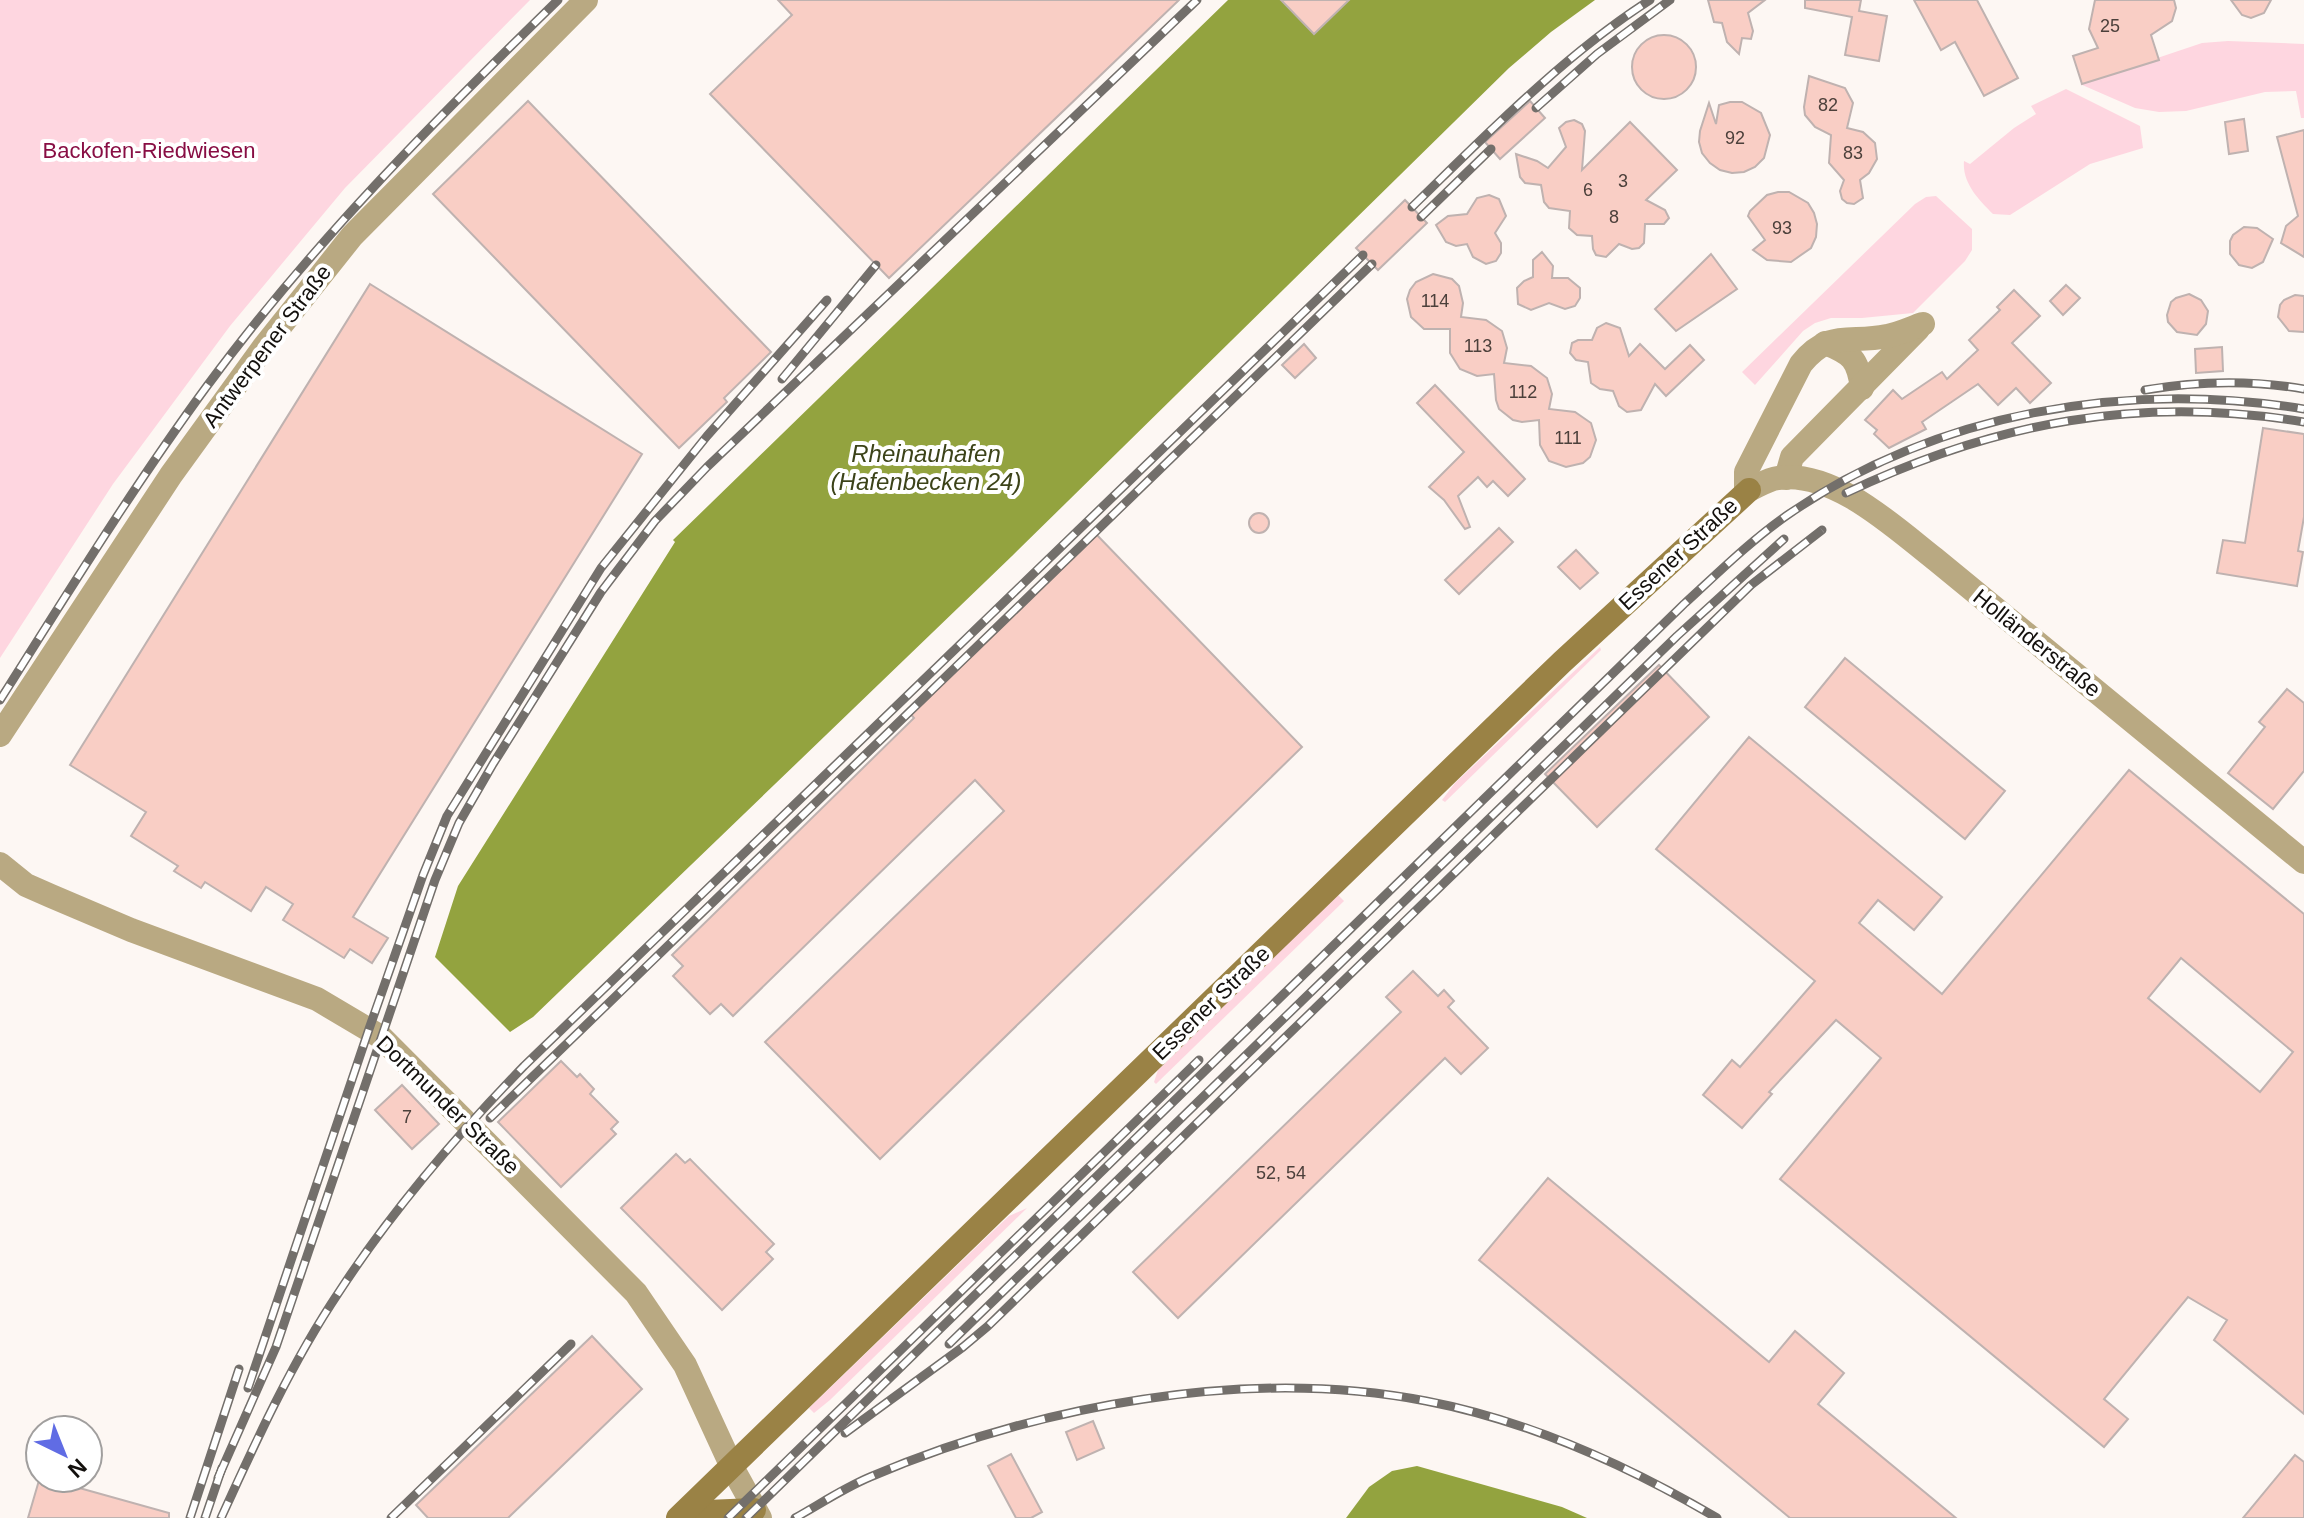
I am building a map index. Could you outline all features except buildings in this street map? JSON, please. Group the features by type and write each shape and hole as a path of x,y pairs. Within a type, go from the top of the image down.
{"street":[{"name":"Antwerpener Straße","path":"0,735 171,475 273,335 352,236 586,0"},
{"path":"1786,478 1792,457 1923,324 1886,337 1842,338 1825,343"},
{"path":"1825,343 1847,352 1859,368 1862,388"},
{"name":"Essener Straße","path":"681,1516 1562,662 1748,491 1746,472 1801,364 1811,351 1825,343"},
{"name":"Holländerstraße","path":"1748,491 1775,478 1804,478 1824,484 1879,516 2304,862"},
{"name":"Dortmunder Straße","path":"0,865 26,885 131,930 317,999 381,1037 636,1293 685,1365 757,1514"},
{"path":"681,1516 757,1514"}],"green space":[{"name":"Backofen-Riedwiesen","path":"0,0 530,0 345,188 230,326 113,484 0,658"},
{"path":"2202,43 2304,44 2304,118 2301,118 2296,91 2265,92 2186,111 2159,112 2135,108 2080,84"},
{"path":"2066,89 2140,126 2143,148 2090,164 2010,215 1993,214 1969,184 1964,161 1970,164 2036,114 2031,106"},
{"path":"1936,196 1972,229 1972,250 1965,261 1913,313 1831,318 1815,323 1803,331 1755,385 1742,372 1915,204 1926,197"},
{"path":"1600,647 1601,650 1445,802 1442,800 1455,783"},
{"path":"1338,895 1344,901 1156,1084 1158,1070"},
{"path":"1027,1208 830,1400 814,1413 809,1408 1009,1216"}],"water":[{"name":"Rheinauhafen (Hafenbecken 24)","path":"1228,0 1595,0 1509,68 1012,556 533,1017 510,1032 435,957 458,886 675,542 673,540"},
{"path":"1417,1466 1562,1507 1587,1518 1346,1518 1369,1487 1392,1471"}],"railway":[{"path":"0,700 153,463 247,334 375,186 558,0"},
{"path":"218,1478 276,1347 435,880 459,823 601,592 655,521 707,467 1197,0"},
{"path":"1412,207 1556,71 1650,0"},
{"path":"1536,108 1597,54 1670,0"},
{"path":"1421,217 1491,149"},
{"path":"221,1518 276,1402 322,1319 380,1233 474,1119 524,1066 1363,255"},
{"path":"490,1118 1372,264"},
{"path":"782,379 876,265"},
{"path":"248,1388 369,1029 447,816 601,568 707,436 827,300"},
{"path":"2145,390 2224,383 2304,389"},
{"path":"746,1518 1684,604 1746,547 1786,516 1844,480 1905,451 1969,429 2034,413 2101,403 2169,399 2237,401 2304,409"},
{"path":"1846,493 1958,448 2013,432 2069,421 2126,414 2184,412 2243,414 2304,422"},
{"path":"845,1433 988,1326 1751,585 1822,530"},
{"path":"949,1344 1677,636 1784,539"},
{"path":"728,1518 1199,1060"},
{"path":"391,1518 571,1344"},
{"path":"190,1518 239,1369"},
{"path":"795,1518 870,1477 1002,1430 1143,1399 1215,1391 1287,1388 1357,1391 1426,1401 1503,1420 1613,1463 1717,1518"},
{"path":"205,1518 222,1468"}]}
